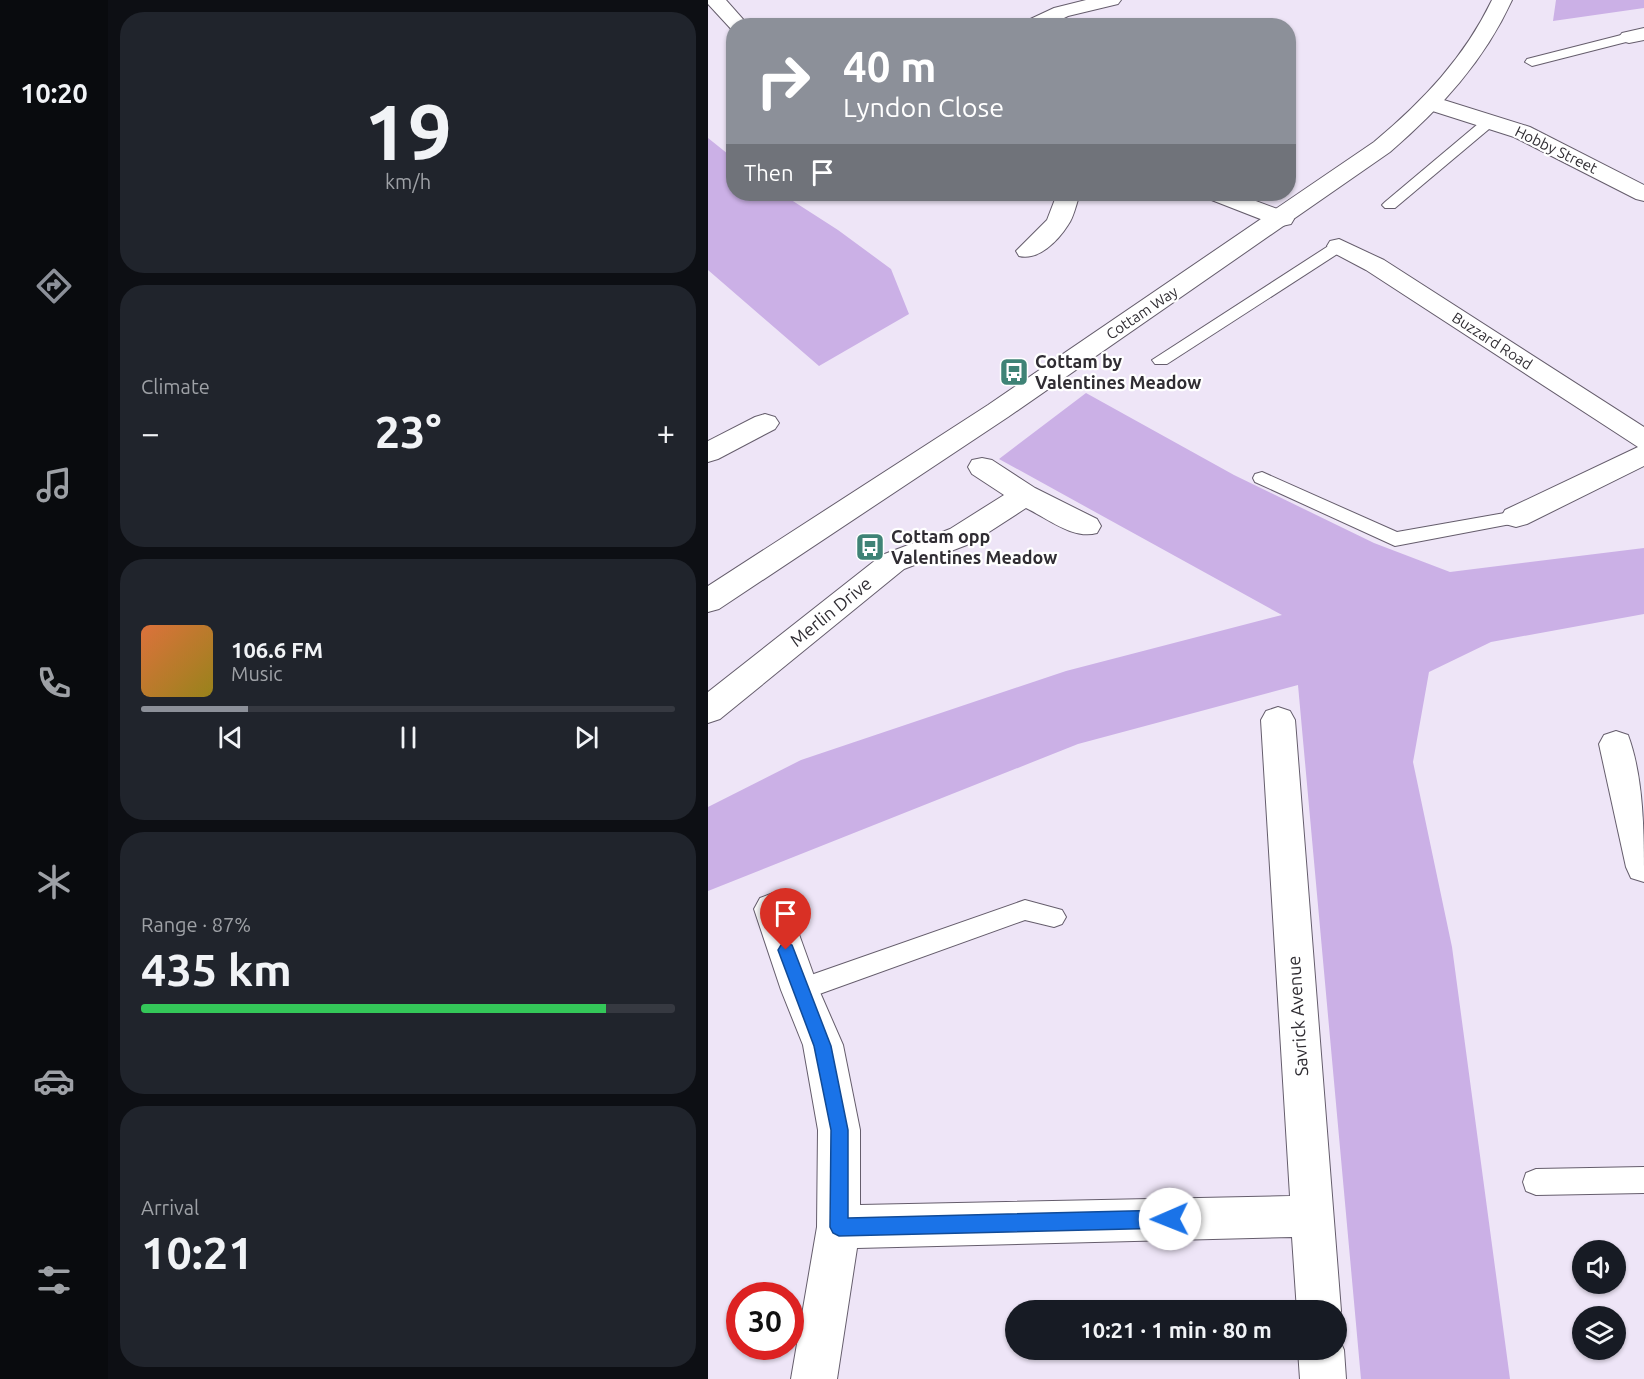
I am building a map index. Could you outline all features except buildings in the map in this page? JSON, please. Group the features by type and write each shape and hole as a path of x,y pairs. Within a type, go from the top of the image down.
{"street":[{"path":"715,0 732,18"},
{"path":"1048,18 1061,12 1112,0"},
{"name":"Cottam Way","path":"708,601 999,411 1282,219 1382,147 1431,103 1479,46 1502,0"},
{"name":"Hobby Street","path":"1431,103 1522,132 1644,194"},
{"path":"1028,251 1058,223 1066,201"},
{"path":"1235,201 1282,219"},
{"name":"Buzzard Road","path":"1339,246 1375,265 1644,440"},
{"path":"710,449 765,423"},
{"path":"1516,517 1644,455"},
{"path":"982,467 1025,495 1086,526"},
{"name":"Merlin Drive","path":"708,710 893,562 961,536 1025,495"},
{"name":"Savrick Avenue","path":"1278,720 1317,1300"},
{"path":"1616,744 1644,867"},
{"path":"772,909 800,990 823,1046 839,1130 839,1227 814,1379"},
{"path":"839,1227 1312,1216"},
{"path":"1322,1360 1323,1379"}],"lane":[{"path":"1532,62 1636,36"},
{"path":"1390,205 1490,121"},
{"path":"1161,360 1339,246"},
{"path":"1262,478 1395,539 1516,517"},
{"path":"800,990 1025,910 1053,916"},
{"path":"1536,1182 1644,1180"}],"shaded area":[{"path":"1556,0 1644,0 1644,8 1553,21"},
{"path":"708,138 726,152 726,201 793,201 838,230 891,269 909,314 819,366 708,270"},
{"path":"1086,393 1234,475 1374,543 1450,572 1644,548 1644,614 1491,642 1429,672 1413,762 1452,947 1510,1379 1361,1379 1298,685 1078,744 708,891 708,807 801,760 1066,671 1282,615 999,459"}],"place":[{"name":"Cottam by Valentines Meadow","path":"1014,372"},
{"name":"Cottam opp Valentines Meadow","path":"870,547"}],"route":[{"path":"786,950 823,1046 839,1130 839,1227 1170,1219"}]}
